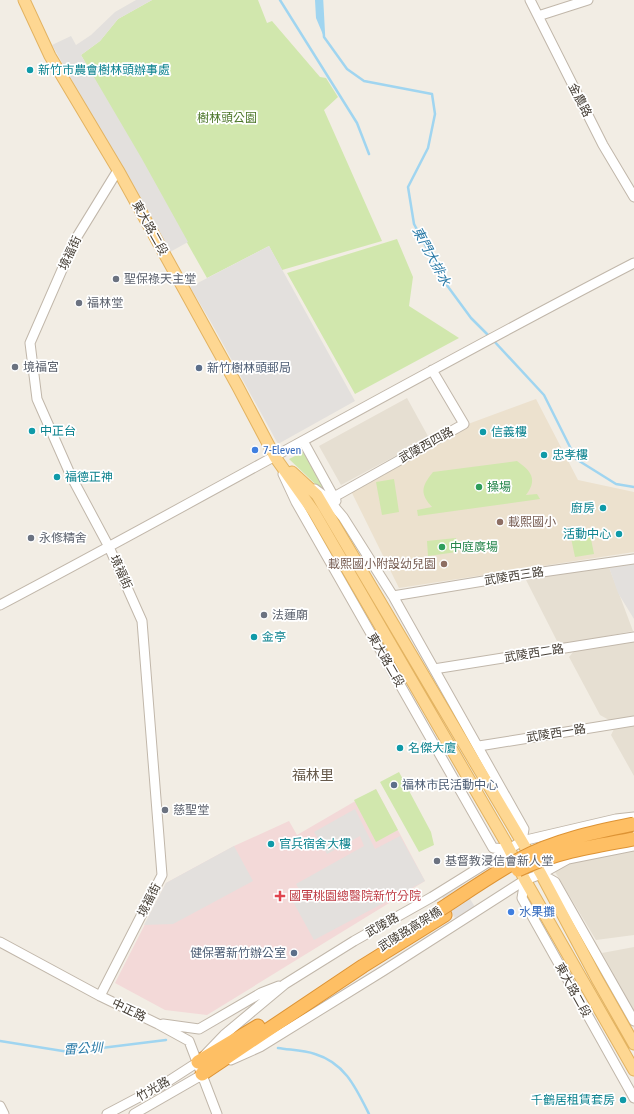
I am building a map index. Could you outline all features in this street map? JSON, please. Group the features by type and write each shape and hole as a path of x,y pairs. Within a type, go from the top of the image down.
{"highway":[{"name":"武陵路高架橋","path":"202,1074 520,859 568,840 634,824"},
{"name":"武陵路高架橋","path":"198,1062 443,912 514,872 532,863 555,855 634,839"}],"main road":[{"name":"東大路二段","path":"24,0 50,56 118,170 275,457 314,512 509,849 525,880 634,1070"},
{"name":"東大路二段","path":"275,457 317,495 522,841 634,1044"}],"street":[{"name":"金農路","path":"530,0 602,145 634,197"},
{"path":"538,16 588,0"},
{"name":"境福街","path":"100,996 162,875 142,621 110,547 71,476 37,399 30,343 76,240 118,170"},
{"path":"0,605 110,547 505,330 634,263"},
{"name":"武陵西四路","path":"334,497 464,424 432,370"},
{"name":"東大路二段","path":"303,441 334,497 343,517"},
{"name":"東大路二段","path":"275,457 327,498 343,517 394,596 524,829 522,841"},
{"name":"武陵西三路","path":"394,596 634,558"},
{"name":"武陵西二路","path":"434,669 634,637"},
{"name":"武陵西一路","path":"478,746 634,721"},
{"name":"武陵路","path":"198,1062 224,1034 286,984 354,941 432,897 522,841 634,816"},
{"path":"202,1074 260,1047 383,971 525,880 541,874 568,859 634,846"},
{"name":"東大路二段","path":"541,874 555,882 634,1021"},
{"name":"東大路二段","path":"525,880 522,898 634,1098"},
{"name":"中正路","path":"0,942 100,996 189,1041 218,1114"},
{"path":"158,1024 199,1029 261,993 286,984"},
{"name":"竹光路","path":"107,1114 164,1084 198,1062"},
{"name":"竹光路","path":"134,1114 202,1074"},
{"path":"0,1106 4,1114"}],"shaded area":[{"path":"136,0 152,0 118,19 100,41 81,55 142,159 188,242 170,252 52,45 71,36 76,45 91,35 115,12"},
{"path":"269,246 355,401 278,444 190,287"},
{"path":"407,398 429,438 341,485 319,446"},
{"name":"載熙國小","path":"536,399 578,480 634,492 634,552 399,588 351,491 468,424"},
{"path":"634,563 634,619 618,593 609,567"},
{"path":"609,567 633,631 565,644 557,641 525,578"},
{"path":"634,640 634,716 609,720 600,715 569,657 574,651"},
{"path":"634,726 634,776 611,735 614,729"},
{"name":"國軍桃園總醫院新竹分院","path":"376,789 425,881 207,1015 165,1010 115,983 166,883 234,846 289,821 297,835"},
{"path":"355,809 375,849 400,836 425,881 314,940 291,898 301,893 296,884 364,846 360,836 327,854 314,832"},
{"path":"234,846 253,881 173,924 144,925 166,883"},
{"path":"634,850 634,935 596,940 552,867 554,863"},
{"path":"462,886 475,907 455,918 442,897"},
{"path":"634,947 634,1010 602,953"}],"green space":[{"name":"樹林頭公園","path":"152,0 258,0 267,23 272,21 320,77 326,78 338,97 324,110 382,241 282,270 269,246 207,278 81,55 100,41 118,19"},
{"path":"397,239 413,277 409,306 459,338 355,394 287,273"},
{"path":"305,451 331,499 289,459"},
{"path":"517,461 526,468 531,476 532,484 526,495 537,494 540,499 418,516 417,510 432,507 425,498 424,486 433,472"},
{"path":"394,479 399,512 382,515 376,482"},
{"path":"590,534 594,554 575,557 571,538"},
{"name":"中庭廣場","path":"456,538 457,552 428,556 427,541"},
{"path":"399,772 431,832 434,845 419,852 380,782"},
{"path":"376,789 398,830 376,842 354,800"}],"water":[{"path":"315,0 323,0 324,37 316,18"}],"waterway":[{"path":"280,0 357,123 369,154"},
{"name":"東門大排水","path":"322,0 324,37 347,69 364,81 432,94 435,114 428,148 408,187 414,224 446,284 471,318 490,337"},
{"name":"東門大排水","path":"493,340 544,395 576,459 616,484 634,487"},
{"name":"雷公圳","path":"0,1041 69,1052 166,1040"},
{"name":"雷公圳","path":"278,1048 315,1054 334,1064 342,1070 354,1086 369,1114"}],"place":[{"name":"新竹市農會樹林頭辦事處","path":"30,70"},
{"name":"聖保祿天主堂","path":"116,279"},
{"name":"福林堂","path":"79,303"},
{"name":"境福宮","path":"15,367"},
{"name":"新竹樹林頭郵局","path":"199,368"},
{"name":"中正台","path":"32,431"},
{"name":"信義樓","path":"483,432"},
{"name":"7-Eleven","path":"255,450"},
{"name":"忠孝樓","path":"544,455"},
{"name":"福德正神","path":"57,477"},
{"name":"操場","path":"479,487"},
{"name":"廚房","path":"603,508"},
{"name":"載熙國小","path":"500,522"},
{"name":"活動中心","path":"619,534"},
{"name":"永修精舍","path":"31,538"},
{"name":"中庭廣場","path":"442,547"},
{"name":"載熙國小附設幼兒園","path":"444,564"},
{"name":"法蓮廟","path":"264,615"},
{"name":"金亭","path":"254,637"},
{"name":"名傑大廈","path":"400,748"},
{"name":"福林市民活動中心","path":"394,785"},
{"name":"慈聖堂","path":"165,810"},
{"name":"官兵宿舍大樓","path":"271,844"},
{"name":"基督教浸信會新人堂","path":"437,861"},
{"name":"國軍桃園總醫院新竹分院","path":"280,896"},
{"name":"水果攤","path":"511,912"},
{"name":"健保署新竹辦公室","path":"294,953"},
{"name":"千鶴居租賃套房","path":"623,1100"}],"district":[{"name":"福林里","path":"313,775"}]}
